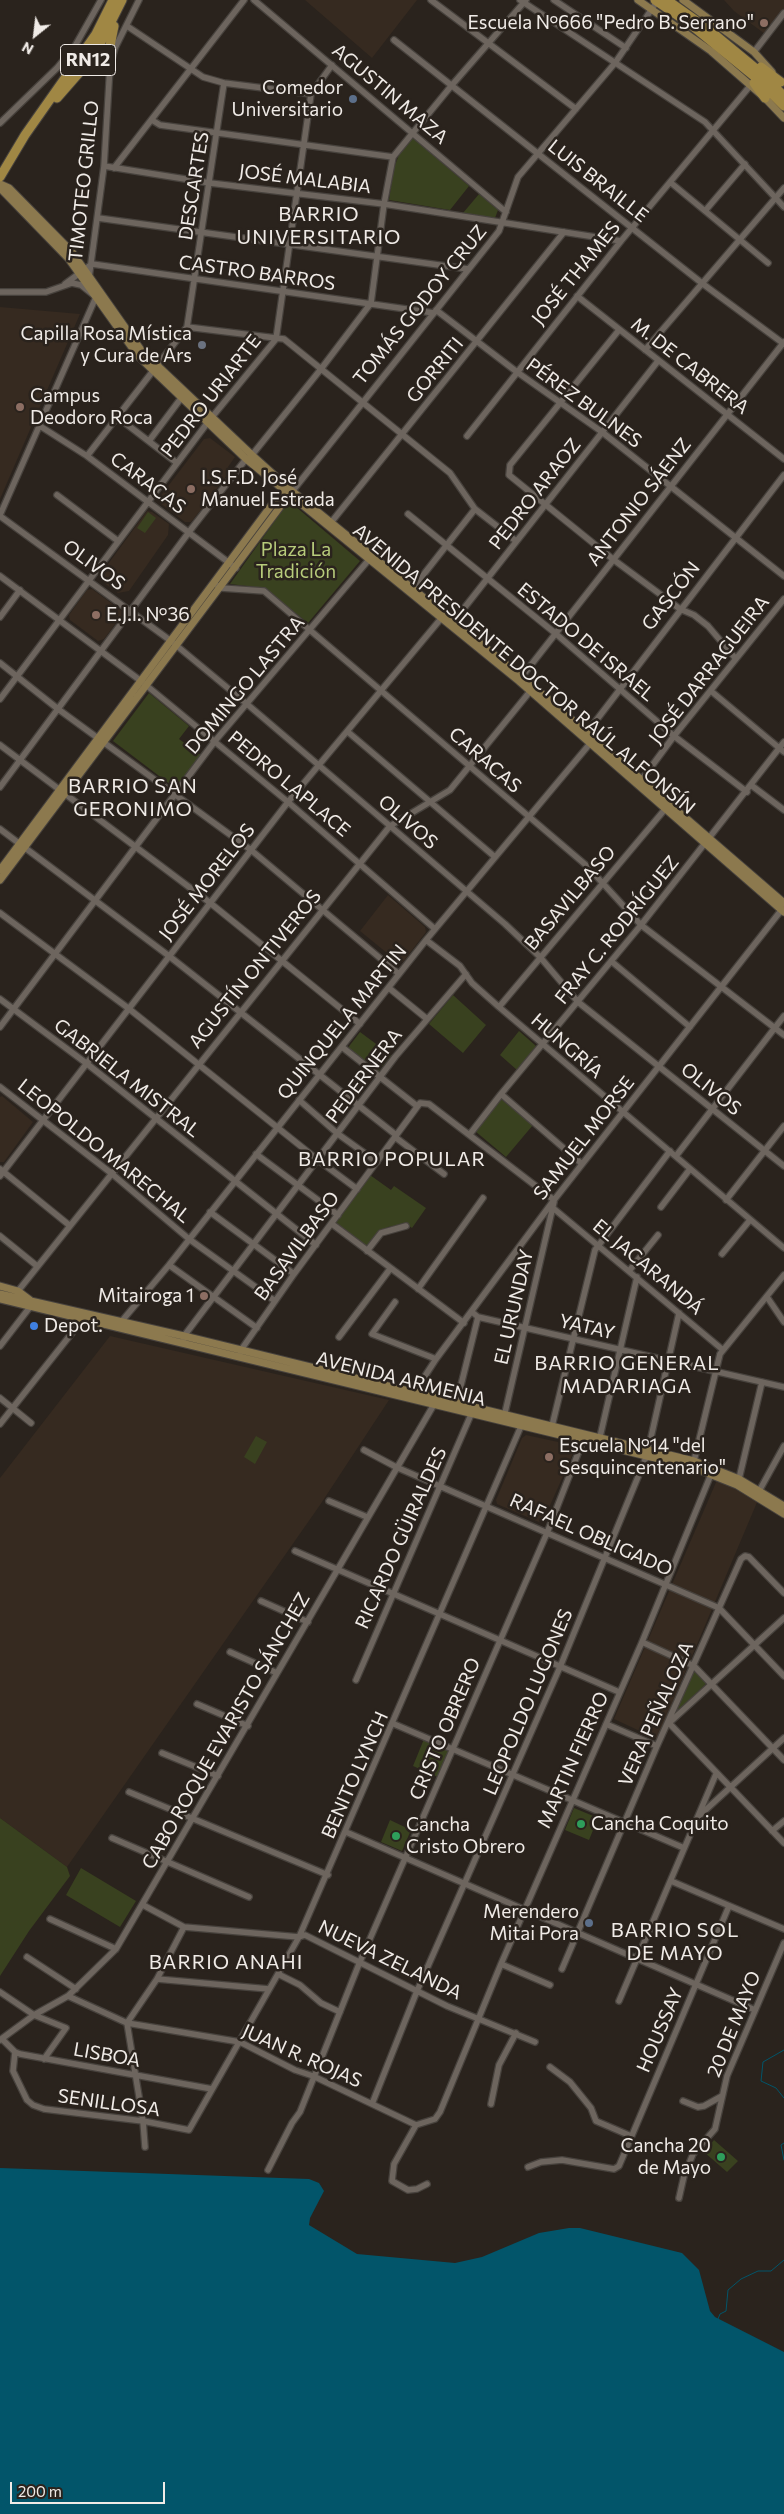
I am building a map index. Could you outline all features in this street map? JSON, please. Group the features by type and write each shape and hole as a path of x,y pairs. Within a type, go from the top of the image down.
{"highway":[{"name":"RN12","path":"0,177 24,135 96,34 113,0"},
{"name":"RN12","path":"42,112 78,74 105,34 122,0"},
{"path":"667,0 782,83"},
{"path":"656,3 690,24 723,50 784,106"},
{"path":"110,66 111,36 117,12"},
{"path":"708,29 760,72 784,96"},
{"path":"723,50 765,98"}],"main road":[{"path":"638,0 656,3 765,98 784,118"},
{"path":"683,0 754,52 782,83"},
{"name":"AVENIDA PRESIDENTE DOCTOR RAÚL ALFONSÍN","path":"0,184 9,188 25,203 72,252 96,297 138,356 155,368 249,457 288,491 586,734 783,908"},
{"name":"AVENIDA PRESIDENTE DOCTOR RAÚL ALFONSÍN","path":"0,188 81,271"},
{"name":"AVENIDA PRESIDENTE DOCTOR RAÚL ALFONSÍN","path":"86,279 155,368 182,397 210,420"},
{"path":"218,586 229,563 288,491"},
{"path":"0,870 22,845 218,586 236,568 288,491"},
{"name":"AVENIDA PRESIDENTE DOCTOR RAÚL ALFONSÍN","path":"370,558 413,588 443,616 454,621 520,679"},
{"name":"AVENIDA PRESIDENTE DOCTOR RAÚL ALFONSÍN","path":"641,782 666,808 709,841"},
{"path":"0,880 22,845"},
{"path":"0,1286 18,1291 31,1304"},
{"name":"AVENIDA ARMENIA","path":"0,1294 83,1319 120,1325"},
{"name":"AVENIDA ARMENIA","path":"0,1299 31,1304 241,1353 693,1464 713,1470 784,1506"},
{"name":"AVENIDA ARMENIA","path":"758,1492 784,1514"}],"street":[{"path":"0,123 57,68 75,46 102,0"},
{"name":"TIMOTEO GRILLO","path":"86,279 92,264 104,166 110,66 115,48 139,0"},
{"path":"114,168 244,0"},
{"name":"AGUSTIN MAZA","path":"254,0 506,212"},
{"path":"432,0 576,109"},
{"path":"554,0 626,48"},
{"path":"0,786 188,533 321,370 371,303 384,204 393,158 524,1 713,130 784,206"},
{"name":"TOMÁS GODOY CRUZ","path":"288,491 362,402 503,223 518,177 615,63 656,3"},
{"path":"754,52 783,16"},
{"path":"127,26 203,77 224,83 311,94"},
{"name":"LUIS BRAILLE","path":"394,40 703,284 784,343"},
{"name":"PEDRO URIARTE","path":"0,698 177,463 276,338 311,94 332,65"},
{"name":"DESCARTES","path":"188,327 224,83"},
{"name":"JOSÉ THAMES","path":"467,436 632,227 750,86"},
{"path":"152,120 160,125 393,158"},
{"path":"705,211 745,164"},
{"name":"JOSÉ MALABIA","path":"104,166 210,183 384,204 621,241"},
{"path":"670,182 768,263"},
{"path":"645,350 784,188"},
{"path":"98,218 468,269"},
{"name":"GORRITI","path":"330,524 564,232"},
{"path":"0,292 46,292 65,284 92,264"},
{"name":"CASTRO BARROS","path":"92,264 283,293 435,311"},
{"path":"0,515 96,297 77,284 65,284"},
{"name":"M. DE CABRERA","path":"578,296 784,460"},
{"name":"PÉREZ BULNES","path":"435,311 602,432 784,576"},
{"path":"87,456 116,416 188,327 284,339 450,473 475,509 516,541"},
{"path":"619,330 510,465 509,475 614,560 680,609 694,615 708,626 736,659"},
{"name":"ANTONIO SÁENZ","path":"520,679 784,343"},
{"name":"PEDRO ARAOZ","path":"454,621 658,361"},
{"path":"149,441 182,397"},
{"path":"116,416 177,463"},
{"name":"CARACAS","path":"40,426 87,456 236,568"},
{"name":"GASCÓN","path":"586,734 784,475"},
{"path":"57,495 118,541"},
{"path":"413,588 475,509"},
{"name":"ESTADO DE ISRAEL","path":"408,514 446,547 555,633 674,736 747,792"},
{"name":"OLIVOS","path":"0,515 131,611 247,704 467,892 540,958 578,1002 784,1166"},
{"name":"DOMINGO LASTRA","path":"0,1027 134,846 215,741 311,630 370,558"},
{"name":"PEDRO LAPLACE","path":"0,576 144,683 288,802 435,929"},
{"name":"CARACAS","path":"218,586 264,591 603,881 642,925 784,1034"},
{"path":"0,617 20,590"},
{"name":"JOSÉ DARRAGUEIRA","path":"641,782 674,736 784,599"},
{"name":"JOSÉ MORELOS","path":"1,1172 288,802 443,616"},
{"path":"0,663 58,709 251,850 399,974"},
{"name":"AGUSTÍN ONTIVEROS","path":"18,1291 390,826 450,790 532,689"},
{"path":"711,691 782,750"},
{"path":"348,732 495,858"},
{"name":"QUINQUELA MARTIN","path":"120,1325 277,1127 320,1076 426,940 593,741"},
{"name":"FRAY C. RODRÍGUEZ","path":"470,1134 500,1094 642,925 751,785 782,750 784,742"},
{"path":"0,745 209,902 360,1024"},
{"path":"751,785 784,810"},
{"name":"BASAVILBASO","path":"498,1007 666,808"},
{"path":"0,829 169,956 444,1174"},
{"name":"SAMUEL MORSE","path":"412,1396 436,1359 554,1200 783,908"},
{"path":"0,913 128,1008 357,1189"},
{"name":"HUNGRÍA","path":"426,940 460,966 472,983 498,1007 784,1248"},
{"path":"611,961 690,1027"},
{"name":"PEDERNERA","path":"184,1340 379,1078 466,974"},
{"path":"389,988 427,1019"},
{"name":"GABRIELA MISTRAL","path":"0,999 86,1063 233,1182 316,1245"},
{"path":"676,1156 784,1016"},
{"path":"342,1047 417,1106 425,1102 430,1104 554,1200"},
{"name":"LEOPOLDO MARECHAL","path":"0,1087 111,1173 189,1239 275,1301"},
{"path":"500,1094 582,1164"},
{"path":"299,1100 338,1134 377,1162"},
{"name":"BASAVILBASO","path":"241,1353 294,1274 417,1106"},
{"path":"726,1200 784,1126"},
{"path":"551,1429 596,1247 670,1151"},
{"path":"256,1154 338,1215"},
{"path":"661,1207 690,1169"},
{"path":"1,1172 69,1225"},
{"path":"418,1289 483,1198"},
{"name":"EL URUNDAY","path":"504,1418 554,1200"},
{"name":"EL JACARANDÁ","path":"553,1208 596,1247 629,1271 722,1350"},
{"path":"210,1212 294,1274"},
{"path":"722,1254 750,1220"},
{"path":"332,1224 390,1269 464,1322"},
{"path":"367,1251 381,1233 406,1226"},
{"path":"629,1271 658,1235"},
{"path":"0,1236 37,1266"},
{"path":"169,1265 257,1328"},
{"path":"339,1337 390,1269"},
{"path":"693,1464 715,1371 722,1350 784,1275"},
{"path":"600,1440 637,1278"},
{"path":"767,1297 784,1322"},
{"path":"395,1302 372,1334 436,1359"},
{"path":"0,1346 31,1304"},
{"name":"YATAY","path":"472,1312 478,1317 784,1387"},
{"name":"LEOPOLDO LUGONES","path":"372,2104 417,1991 513,1775 606,1558 647,1452 679,1314"},
{"path":"456,1407 478,1317"},
{"path":"0,1424 83,1319"},
{"path":"738,1482 762,1382"},
{"path":"0,1398 31,1423"},
{"name":"CABO ROQUE EVARISTO SÁNCHEZ","path":"1,2039 34,2015 68,1996 116,1949 143,1905 166,1861 248,1726 396,1467 436,1402"},
{"name":"RICARDO GÜIRALDES","path":"356,1680 473,1411"},
{"name":"BENITO LYNCH","path":"188,2130 299,1937 394,1724 523,1422"},
{"name":"CRISTO OBRERO","path":"268,2170 292,2123 300,2112 359,1964 547,1533 584,1437"},
{"path":"758,1492 784,1446"},
{"name":"RAFAEL OBLIGADO","path":"364,1450 396,1467 719,1608 784,1676"},
{"name":"MARTIN FIERRO","path":"416,2124 435,2119 440,2112 525,1908 642,1642 713,1470"},
{"path":"329,1501 367,1517"},
{"path":"295,1551 337,1571 619,1692"},
{"name":"VERA PEÑALOZA","path":"562,1969 657,1746 669,1723 741,1559 745,1556 749,1557 784,1593"},
{"path":"261,1601 308,1622"},
{"path":"784,1618 669,1723 716,1774 784,1842"},
{"path":"642,1642 694,1666 784,1760"},
{"path":"230,1652 277,1673"},
{"path":"197,1704 248,1726"},
{"path":"394,1724 684,1848"},
{"path":"606,1724 657,1746"},
{"path":"698,1818 729,1787 784,1738"},
{"path":"162,1753 218,1776"},
{"path":"619,2001 716,1774"},
{"path":"129,1792 328,1875"},
{"path":"772,1831 784,1821"},
{"path":"346,1832 525,1908 755,2010"},
{"path":"112,1838 250,1897"},
{"path":"671,1881 784,1929"},
{"name":"NUEVA ZELANDA","path":"143,1905 184,1928 299,1937 304,1935 359,1964 417,1991 535,2042"},
{"name":"HOUSSAY","path":"528,2167 541,2162 562,2160 614,2169 619,2166 730,1906"},
{"path":"50,1919 116,1949"},
{"path":"144,2146 143,2121 127,2023 157,1978 184,1928"},
{"name":"20 DE MAYO","path":"679,2198 684,2176 694,2154 714,2130 727,2076 784,1943"},
{"path":"27,1957 76,1989"},
{"path":"501,1964 550,1985"},
{"path":"278,1974 300,1984 321,2003 340,2012"},
{"path":"157,1978 269,1989"},
{"path":"0,1992 34,2015 66,2028 44,2059"},
{"name":"JUAN R. ROJAS","path":"68,1996 127,2023 240,2042 295,2070 313,2076 416,2124"},
{"path":"491,2104 499,2064 516,2033"},
{"path":"1,2039 15,2052"},
{"name":"LISBOA","path":"15,2052 44,2059 212,2089"},
{"name":"SENILLOSA","path":"15,2052 14,2071 27,2100 44,2109 143,2121 188,2130"},
{"path":"550,2067 574,2087 590,2108 596,2121 631,2136"},
{"path":"683,2101 698,2107 704,2106 722,2096"},
{"path":"416,2124 394,2164 392,2181 408,2190 417,2189 427,2184"}],"shaded area":[{"path":"305,0 417,0 372,58"},
{"name":"Escuela Nº666 \"Pedro B. Serrano\"","path":"724,0 784,0 784,9 765,34 734,11"},
{"name":"Campus Deodoro Roca","path":"0,307 80,314 0,499"},
{"name":"I.S.F.D. José Manuel Estrada","path":"210,438 235,457 228,467 231,470 200,511 191,522 185,522 160,503 159,498 204,439"},
{"path":"147,511 152,512 169,524 168,535 129,591 118,593 100,580 100,575"},
{"name":"E.J.I. Nº36","path":"92,589 122,611 122,615 104,639 98,641 70,620 69,615 87,590"},
{"path":"388,895 425,927 426,932 403,962 398,962 360,931"},
{"path":"2,1096 33,1122 4,1162 0,1162 0,1097"},
{"path":"110,1336 389,1400 320,1505 67,1867 0,1818 0,1478"},
{"path":"526,1435 572,1445 575,1449 544,1519 539,1522 497,1504 496,1500 522,1438"},
{"path":"717,1480 758,1500 657,1739 614,1719"}],"green space":[{"path":"413,138 469,186 450,210 389,200 394,168 400,152"},
{"path":"479,194 498,210 495,218 463,213"},
{"name":"Plaza La Tradición","path":"289,501 360,561 308,623 264,588 230,584"},
{"path":"148,512 156,518 145,533 137,528"},
{"path":"149,693 189,726 179,739 201,755 175,788 113,741"},
{"path":"453,995 486,1025 463,1053 429,1024"},
{"path":"519,1031 536,1046 517,1070 500,1055"},
{"path":"360,1032 391,1055 378,1072 347,1049"},
{"path":"501,1099 533,1125 506,1157 475,1131"},
{"path":"370,1175 391,1190 394,1186 426,1208 412,1228 406,1224 388,1227 380,1232 368,1247 335,1222"},
{"path":"256,1436 267,1442 255,1464 244,1457"},
{"path":"694,1671 708,1682 674,1714"},
{"path":"424,1739 450,1751 438,1777 413,1766"},
{"name":"Cancha Coquito","path":"574,1808 598,1818 589,1840 565,1830"},
{"path":"0,1818 67,1867 70,1876 29,1931 0,1976"},
{"name":"Cancha Cristo Obrero","path":"390,1820 411,1830 402,1851 381,1842"},
{"path":"81,1868 136,1901 120,1927 66,1895"},
{"name":"Cancha 20 de Mayo","path":"714,2140 738,2161 727,2172 704,2152"}],"water":[{"path":"0,2168 309,2179 319,2183 324,2191 310,2218 309,2225 357,2254 455,2263 482,2257 539,2233 569,2228 580,2228 682,2253 699,2270 710,2311 715,2317 784,2352 784,2514 0,2514"}],"waterway":[{"path":"784,2050 763,2062 761,2081 776,2088 784,2098"},
{"path":"784,2143 781,2145 784,2160"},
{"path":"718,2319 720,2314 726,2311 728,2290 741,2279 758,2271 771,2271 784,2260"}],"place":[{"name":"Escuela Nº666 \"Pedro B. Serrano\"","path":"764,23"},
{"name":"Comedor Universitario","path":"353,99"},
{"name":"Capilla Rosa Mística y Cura de Ars","path":"202,345"},
{"name":"Campus Deodoro Roca","path":"20,407"},
{"name":"I.S.F.D. José Manuel Estrada","path":"191,489"},
{"name":"E.J.I. Nº36","path":"96,615"},
{"name":"Mitairoga 1","path":"204,1296"},
{"name":"Depot.","path":"34,1326"},
{"name":"Escuela Nº14 \"del Sesquincentenario\"","path":"549,1457"},
{"name":"Cancha Coquito","path":"581,1824"},
{"name":"Cancha Cristo Obrero","path":"396,1836"},
{"name":"Merendero Mitai Pora","path":"589,1923"},
{"name":"Cancha 20 de Mayo","path":"721,2157"}],"district":[{"name":"BARRIO UNIVERSITARIO","path":"319,226"},
{"name":"BARRIO SAN GERONIMO","path":"133,798"},
{"name":"BARRIO POPULAR","path":"392,1159"},
{"name":"BARRIO GENERAL MADARIAGA","path":"627,1374"},
{"name":"BARRIO SOL DE MAYO","path":"675,1942"},
{"name":"BARRIO ANAHI","path":"226,1962"}]}
